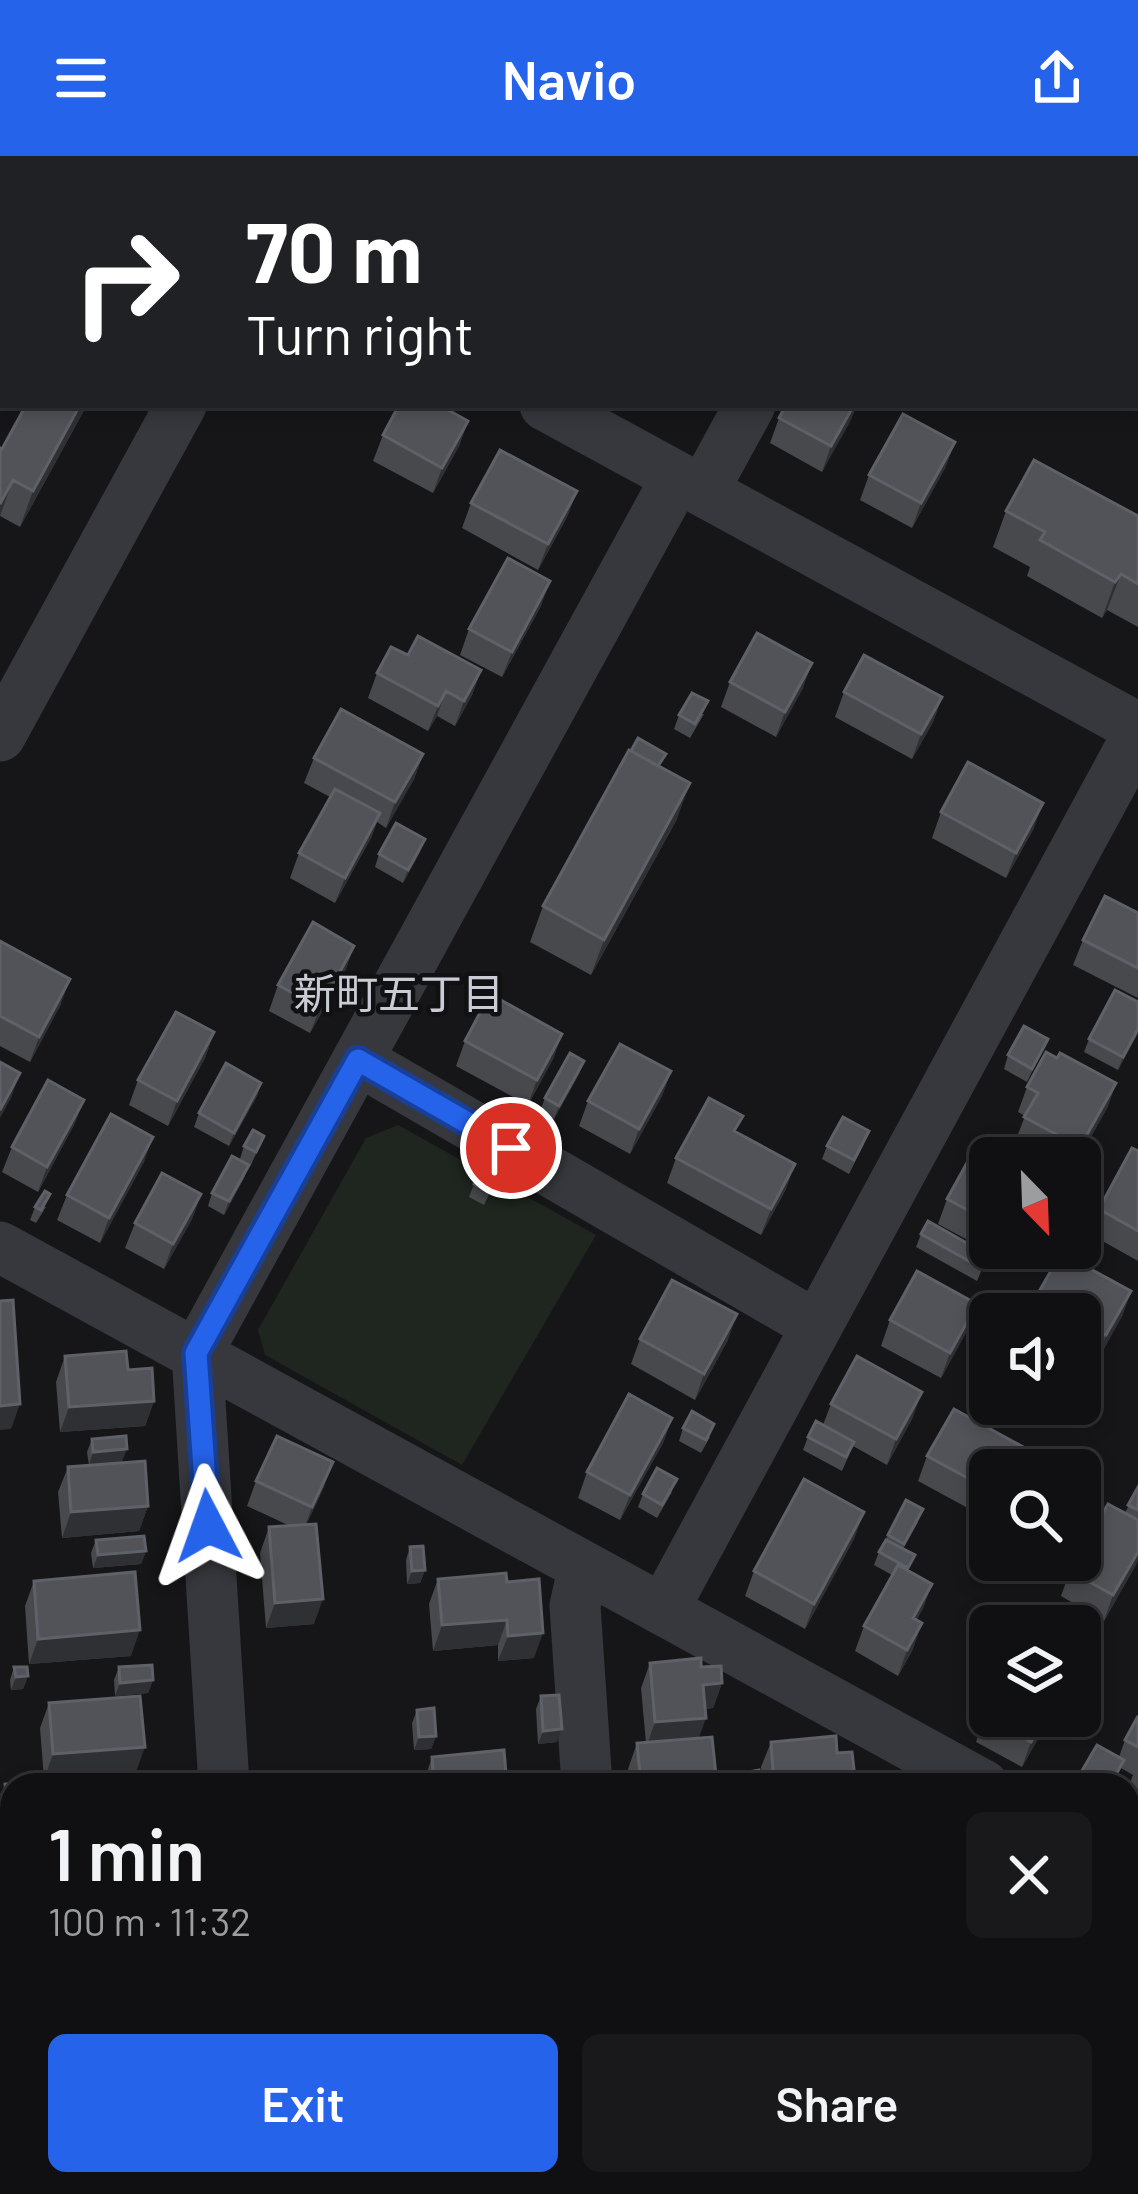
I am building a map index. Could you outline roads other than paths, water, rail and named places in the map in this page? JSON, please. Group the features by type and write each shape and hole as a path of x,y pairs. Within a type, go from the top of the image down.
{"street":[{"path":"0,736 180,408"},
{"path":"551,408 1138,730 663,1610"},
{"path":"223,1773 196,1353 358,1060 690,484 748,408"},
{"path":"358,1060 817,1326"},
{"path":"0,1247 960,1773"},
{"path":"583,1570 574,1606 586,1773"}],"district":[{"name":"新町五丁目","path":"399,992"}]}
